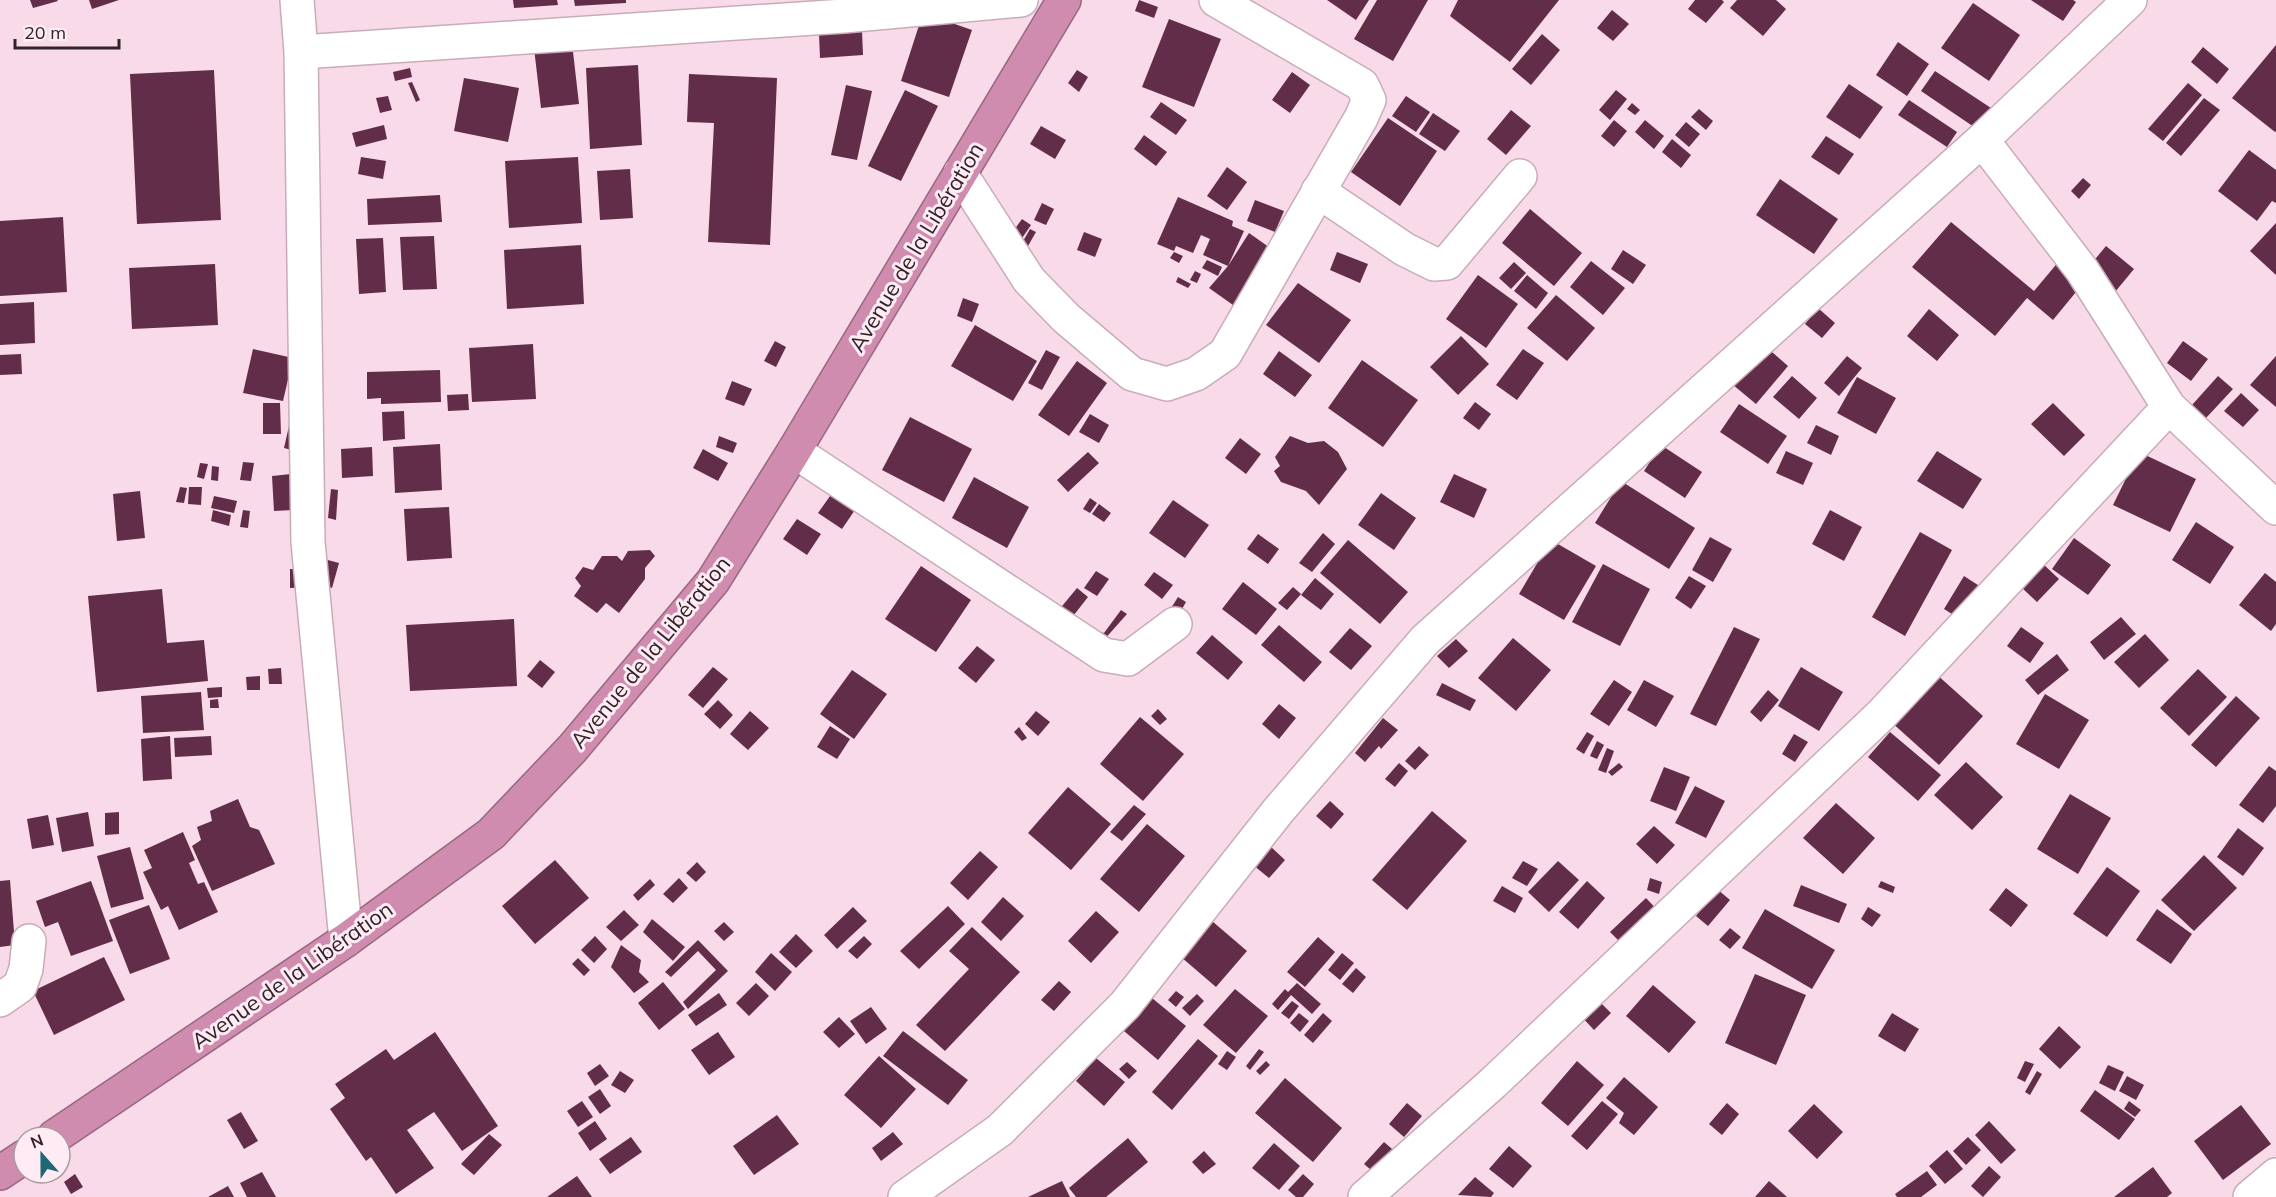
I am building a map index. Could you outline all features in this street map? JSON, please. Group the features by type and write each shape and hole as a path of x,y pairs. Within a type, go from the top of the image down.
{"highway":[{"name":"Avenue de la Libération","path":"72,1125 346,940 491,834 572,749 713,581 794,451 1064,0"}],"street":[{"path":"297,0 301,51 308,542 346,940"},
{"path":"301,51 844,8 1021,0"},
{"path":"960,173 1029,280 1066,318 1132,374 1167,384 1196,374 1226,354 1370,100 1362,85 1215,0"},
{"path":"905,1197 1000,1130 1125,1005 1278,811 1425,640 1982,140 2130,0"},
{"path":"1982,140 2082,270 2169,407 2276,508"},
{"path":"1318,191 1404,249 1434,264 1447,263 1520,176"},
{"path":"1365,1197 1493,1083 1881,715 2169,407"},
{"path":"794,451 1104,655 1128,659 1175,624"},
{"path":"0,1000 20,986 26,969 29,941"},
{"path":"2250,1197 2276,1175"}],"building":[{"path":"30,0 57,0 58,1 33,8"},
{"path":"89,0 119,0 92,9"},
{"path":"513,0 557,0 558,5 514,8"},
{"path":"574,0 626,0 626,3 575,6"},
{"path":"1139,0 1158,7 1154,18 1135,11"},
{"path":"1327,0 1369,0 1356,20"},
{"path":"1377,0 1428,0 1393,61 1354,39"},
{"path":"1458,0 1559,0 1510,62 1450,16"},
{"path":"1695,0 1722,0 1724,2 1706,23 1688,9"},
{"path":"1737,0 1776,0 1786,9 1763,36 1730,8"},
{"path":"2031,0 2073,0 2076,2 2063,21"},
{"path":"1973,3 2020,35 1989,81 1941,48"},
{"path":"1612,10 1629,24 1613,41 1597,28"},
{"path":"923,13 972,30 949,97 901,81"},
{"path":"1169,19 1221,39 1194,107 1142,87"},
{"path":"862,31 863,55 820,58 819,34"},
{"path":"1542,34 1560,50 1531,85 1512,69"},
{"path":"1898,42 1929,64 1907,96 1876,75"},
{"path":"572,43 579,104 541,108 534,48"},
{"path":"2276,45 2276,131 2275,132 2232,98"},
{"path":"2203,47 2229,69 2217,84 2191,62"},
{"path":"638,65 642,145 590,149 586,68"},
{"path":"410,68 412,77 395,81 393,72"},
{"path":"214,70 221,220 137,224 130,74"},
{"path":"1077,70 1088,77 1079,92 1068,83"},
{"path":"1935,71 1991,108 1977,129 1921,91"},
{"path":"1292,72 1310,85 1290,113 1272,100"},
{"path":"689,74 777,78 770,245 708,242 714,123 687,122"},
{"path":"464,78 519,88 508,142 454,131"},
{"path":"412,82 420,100 416,102 408,83"},
{"path":"2188,83 2202,95 2163,141 2148,129"},
{"path":"1849,84 1883,107 1860,139 1826,117"},
{"path":"846,85 872,91 857,160 831,155"},
{"path":"905,90 938,106 901,181 868,166"},
{"path":"1616,90 1627,99 1610,120 1599,110"},
{"path":"388,96 392,110 380,113 376,98"},
{"path":"1406,96 1430,112 1416,132 1392,116"},
{"path":"2204,98 2220,110 2181,156 2166,143"},
{"path":"1909,100 1957,132 1947,147 1898,115"},
{"path":"1161,102 1187,120 1176,135 1150,117"},
{"path":"1632,103 1640,110 1635,115 1627,109"},
{"path":"1699,109 1713,121 1706,130 1691,117"},
{"path":"1511,110 1531,126 1506,155 1487,139"},
{"path":"1433,113 1460,131 1445,151 1419,134"},
{"path":"1388,118 1437,151 1400,206 1351,172"},
{"path":"1614,120 1627,131 1614,147 1601,136"},
{"path":"1645,120 1664,136 1654,149 1635,132"},
{"path":"1686,122 1700,134 1689,147 1675,135"},
{"path":"384,125 387,139 356,147 352,133"},
{"path":"1041,126 1066,140 1055,159 1030,144"},
{"path":"1144,135 1167,152 1156,166 1134,149"},
{"path":"1826,136 1854,154 1839,175 1811,157"},
{"path":"1672,139 1691,155 1681,168 1662,152"},
{"path":"2249,150 2276,170 2276,203 2272,201 2257,221 2218,191"},
{"path":"361,157 386,161 383,179 358,174"},
{"path":"578,157 582,223 509,228 505,161"},
{"path":"1227,167 1247,182 1227,210 1207,196"},
{"path":"630,169 633,218 600,220 597,171"},
{"path":"2083,178 2091,185 2079,199 2071,191"},
{"path":"1780,179 1838,219 1814,254 1756,215"},
{"path":"440,195 442,222 368,225 367,199"},
{"path":"1178,197 1233,221 1232,226 1244,231 1228,266 1203,255 1210,239 1201,235 1193,253 1176,246 1174,251 1157,244"},
{"path":"1255,200 1284,211 1275,232 1247,221"},
{"path":"1042,203 1054,209 1046,225 1034,220"},
{"path":"1530,209 1582,253 1554,286 1502,243"},
{"path":"63,217 67,292 0,296 0,221"},
{"path":"1022,219 1031,225 1018,244 1009,237"},
{"path":"1951,222 2034,291 2060,260 2085,281 2053,320 2027,298 1995,336 1912,267"},
{"path":"2276,223 2276,275 2250,251"},
{"path":"1030,229 1036,232 1028,246 1022,243"},
{"path":"1084,232 1102,239 1095,257 1077,250"},
{"path":"1249,233 1273,250 1233,305 1209,288 1228,266"},
{"path":"434,236 437,289 403,290 400,237"},
{"path":"383,238 386,292 359,294 356,239"},
{"path":"581,245 584,304 507,309 504,250"},
{"path":"2106,246 2134,269 2115,292 2087,269"},
{"path":"1623,250 1646,265 1633,284 1611,269"},
{"path":"1174,252 1183,256 1179,263 1170,258"},
{"path":"1337,252 1368,264 1360,283 1330,270"},
{"path":"1207,260 1222,267 1218,276 1202,268"},
{"path":"1591,261 1625,288 1603,315 1570,287"},
{"path":"1514,262 1526,273 1511,289 1499,278"},
{"path":"215,264 218,325 132,329 129,268"},
{"path":"1195,271 1201,274 1197,283 1190,280"},
{"path":"1478,275 1518,304 1486,348 1446,319"},
{"path":"1527,275 1548,293 1536,309 1514,291"},
{"path":"1178,277 1191,284 1188,288 1176,282"},
{"path":"1298,283 1351,320 1319,363 1266,325"},
{"path":"1556,295 1595,328 1567,361 1527,328"},
{"path":"963,298 979,304 972,322 957,316"},
{"path":"34,302 35,343 0,345 0,304"},
{"path":"1818,308 1835,323 1822,338 1805,324"},
{"path":"1929,309 1959,335 1937,361 1907,336"},
{"path":"975,325 1037,361 1013,401 951,366"},
{"path":"1461,336 1489,364 1458,395 1430,367"},
{"path":"775,341 786,347 776,367 764,361"},
{"path":"2183,341 2208,359 2191,381 2167,363"},
{"path":"533,344 536,399 472,402 469,348"},
{"path":"1764,345 1788,366 1756,404 1732,384"},
{"path":"253,349 293,358 283,401 243,393"},
{"path":"1523,349 1544,363 1517,400 1496,385"},
{"path":"1046,350 1060,357 1042,390 1028,383"},
{"path":"1279,351 1312,375 1295,397 1263,374"},
{"path":"21,354 22,374 0,375 0,355"},
{"path":"1847,356 1862,368 1839,396 1824,383"},
{"path":"2276,356 2276,407 2250,385"},
{"path":"1362,360 1418,400 1383,447 1328,408"},
{"path":"1077,361 1107,383 1069,436 1038,415"},
{"path":"440,370 441,402 381,404 381,398 367,399 367,372"},
{"path":"1792,376 1817,398 1799,419 1773,397"},
{"path":"2218,376 2233,389 2206,418 2192,405"},
{"path":"1857,377 1896,398 1876,434 1837,413"},
{"path":"732,381 752,389 744,406 725,399"},
{"path":"2241,393 2259,410 2243,427 2224,411"},
{"path":"468,394 469,410 448,411 447,395"},
{"path":"1475,402 1491,414 1479,430 1463,418"},
{"path":"263,403 280,403 281,434 263,434"},
{"path":"2053,403 2085,435 2064,456 2031,424"},
{"path":"1739,404 1787,436 1768,464 1720,432"},
{"path":"404,411 405,439 383,441 382,412"},
{"path":"1090,414 1109,425 1099,443 1079,432"},
{"path":"910,417 972,449 944,502 882,470"},
{"path":"1816,425 1839,436 1831,455 1807,443"},
{"path":"289,426 304,430 299,452 284,448"},
{"path":"719,436 737,443 733,453 716,447"},
{"path":"1290,436 1308,443 1324,441 1338,452 1347,469 1319,505 1306,491 1281,482 1274,471 1280,466 1275,457"},
{"path":"1240,438 1261,454 1246,474 1225,458"},
{"path":"440,444 442,490 395,493 393,447"},
{"path":"1661,445 1702,472 1685,498 1644,471"},
{"path":"372,447 373,476 342,478 341,449"},
{"path":"703,449 728,463 718,481 693,468"},
{"path":"1786,451 1813,463 1803,485 1776,473"},
{"path":"1937,451 1982,479 1963,509 1917,481"},
{"path":"1088,452 1099,463 1068,492 1057,480"},
{"path":"2139,452 2196,479 2170,532 2113,505"},
{"path":"243,462 254,463 251,481 240,480"},
{"path":"200,463 208,464 204,479 197,477"},
{"path":"212,466 219,467 218,481 211,480"},
{"path":"291,474 293,510 274,511 272,476"},
{"path":"1454,474 1487,489 1474,518 1440,502"},
{"path":"974,477 1029,507 1007,548 952,518"},
{"path":"1621,481 1695,528 1669,569 1595,523"},
{"path":"180,487 187,488 184,503 176,502"},
{"path":"189,487 202,487 201,505 188,504"},
{"path":"331,489 338,490 336,520 328,518"},
{"path":"835,489 859,504 842,529 818,513"},
{"path":"140,491 145,538 117,541 113,494"},
{"path":"1381,493 1416,518 1394,550 1358,525"},
{"path":"214,496 237,501 234,513 211,508"},
{"path":"1090,498 1097,503 1090,513 1083,509"},
{"path":"1173,500 1209,525 1185,558 1149,533"},
{"path":"1099,504 1111,513 1104,522 1092,514"},
{"path":"449,507 452,558 407,561 404,509"},
{"path":"213,510 231,515 229,526 211,521"},
{"path":"243,510 250,511 248,528 240,527"},
{"path":"1830,510 1862,527 1844,561 1812,544"},
{"path":"797,519 821,534 807,555 783,539"},
{"path":"2196,522 2234,547 2210,584 2172,560"},
{"path":"1920,532 1952,550 1905,636 1872,617"},
{"path":"1323,533 1335,544 1312,572 1299,563"},
{"path":"1258,534 1279,549 1268,564 1247,549"},
{"path":"1710,537 1732,549 1713,582 1692,570"},
{"path":"2074,538 2111,565 2088,595 2052,569"},
{"path":"1348,540 1408,592 1380,624 1320,573"},
{"path":"1551,540 1596,566 1564,620 1519,594"},
{"path":"650,550 655,556 645,568 645,579 619,613 606,603 597,613 574,596 581,586 575,578 583,567 593,570 602,556 617,556 622,561 628,551"},
{"path":"324,559 339,563 332,588 317,583"},
{"path":"2042,563 2059,579 2037,602 2020,586"},
{"path":"1603,564 1650,589 1620,646 1572,622"},
{"path":"921,566 971,600 936,652 885,619"},
{"path":"290,569 310,569 310,587 290,588"},
{"path":"1096,571 1109,579 1097,596 1084,588"},
{"path":"1154,572 1173,585 1162,599 1144,585"},
{"path":"2265,573 2276,582 2276,624 2271,631 2239,605"},
{"path":"1689,576 1706,586 1691,609 1675,598"},
{"path":"1964,576 1984,589 1963,621 1944,609"},
{"path":"1315,578 1334,594 1321,610 1301,595"},
{"path":"1243,582 1277,609 1256,635 1222,609"},
{"path":"1293,587 1301,594 1287,610 1278,603"},
{"path":"1077,588 1088,597 1070,620 1058,611"},
{"path":"162,589 167,643 204,640 208,681 97,692 88,596"},
{"path":"1178,597 1186,602 1177,618 1168,613"},
{"path":"1121,610 1127,614 1103,641 1074,625 1104,633"},
{"path":"2121,617 2136,634 2104,660 2090,642"},
{"path":"514,619 517,686 410,691 406,625"},
{"path":"1279,625 1322,662 1304,682 1261,645"},
{"path":"1734,627 1760,639 1716,726 1690,714"},
{"path":"2021,627 2044,643 2030,663 2007,646"},
{"path":"1350,628 1372,646 1351,670 1329,652"},
{"path":"2145,634 2169,660 2139,688 2114,662"},
{"path":"1212,635 1243,662 1228,680 1196,653"},
{"path":"1513,638 1551,670 1516,711 1478,678"},
{"path":"1456,639 1468,651 1449,668 1437,656"},
{"path":"977,646 995,660 976,683 958,668"},
{"path":"2057,654 2069,670 2038,695 2025,680"},
{"path":"540,660 555,672 542,688 527,676"},
{"path":"713,667 728,679 703,708 688,695"},
{"path":"1801,667 1843,692 1819,731 1778,706"},
{"path":"281,668 282,684 269,684 268,669"},
{"path":"2198,669 2227,697 2189,736 2160,708"},
{"path":"852,670 887,694 854,739 820,714"},
{"path":"1935,673 1983,716 1939,765 1890,721"},
{"path":"260,676 260,690 247,690 246,677"},
{"path":"1614,680 1632,692 1609,726 1590,714"},
{"path":"1644,680 1674,696 1656,727 1627,710"},
{"path":"1442,683 1476,700 1470,711 1436,695"},
{"path":"222,687 222,697 208,698 207,688"},
{"path":"1768,690 1779,700 1761,722 1750,712"},
{"path":"201,692 204,730 143,733 141,696"},
{"path":"2045,694 2089,720 2059,769 2016,744"},
{"path":"2236,696 2260,718 2216,767 2191,745"},
{"path":"218,699 219,708 210,708 210,700"},
{"path":"718,700 733,715 720,729 704,714"},
{"path":"1279,704 1296,718 1279,739 1262,724"},
{"path":"1158,709 1167,719 1160,725 1151,716"},
{"path":"750,711 769,728 748,750 730,734"},
{"path":"1036,711 1050,722 1038,736 1025,724"},
{"path":"1140,717 1184,754 1143,801 1100,764"},
{"path":"1383,718 1398,730 1381,749 1379,746 1365,762 1355,753"},
{"path":"830,726 850,739 837,759 817,747"},
{"path":"1019,727 1027,738 1022,741 1014,732"},
{"path":"1587,732 1594,736 1584,754 1576,749"},
{"path":"1890,732 1941,775 1918,801 1868,757"},
{"path":"1794,734 1808,742 1795,762 1782,754"},
{"path":"170,736 172,779 143,781 141,739"},
{"path":"211,736 212,755 175,757 174,738"},
{"path":"1597,741 1604,745 1597,759 1590,756"},
{"path":"1419,746 1429,755 1415,770 1405,761"},
{"path":"1607,748 1614,751 1606,773 1598,770"},
{"path":"1966,762 2003,797 1972,830 1934,795"},
{"path":"1399,763 1408,771 1395,787 1385,779"},
{"path":"1619,763 1623,767 1612,776 1608,772"},
{"path":"2269,766 2276,771 2276,806 2263,823 2239,805"},
{"path":"1664,767 1690,777 1676,811 1650,801"},
{"path":"1695,786 1725,801 1706,838 1675,823"},
{"path":"1068,787 1111,824 1071,870 1028,833"},
{"path":"2070,794 2111,818 2078,874 2037,849"},
{"path":"238,799 250,827 259,830 275,864 212,891 192,846 201,840 197,827 212,821 210,811"},
{"path":"1330,801 1344,814 1331,829 1316,816"},
{"path":"1836,803 1875,838 1843,874 1803,838"},
{"path":"1134,805 1146,814 1122,841 1110,832"},
{"path":"1432,811 1467,841 1407,910 1372,880"},
{"path":"88,812 94,846 62,852 56,818"},
{"path":"119,812 119,834 105,835 105,813"},
{"path":"48,815 54,845 32,849 27,819"},
{"path":"1147,824 1185,856 1139,912 1100,879"},
{"path":"1654,826 1675,845 1657,864 1636,844"},
{"path":"2238,828 2264,848 2243,876 2217,857"},
{"path":"183,832 195,860 189,863 198,884 204,882 218,912 179,930 168,906 161,910 143,872 152,868 144,850"},
{"path":"1270,846 1285,860 1269,878 1253,865"},
{"path":"130,847 144,899 111,908 97,856"},
{"path":"980,851 998,867 968,900 950,883"},
{"path":"2204,855 2237,888 2194,931 2161,900"},
{"path":"555,860 589,898 535,944 502,906"},
{"path":"1523,861 1538,869 1527,886 1512,878"},
{"path":"1558,861 1579,880 1549,912 1528,892"},
{"path":"697,862 706,872 696,882 686,873"},
{"path":"2107,867 2140,891 2107,937 2073,914"},
{"path":"679,878 688,888 673,903 663,894"},
{"path":"1650,878 1662,882 1659,894 1647,890"},
{"path":"650,879 655,885 638,901 633,895"},
{"path":"10,880 15,945 0,947 0,881"},
{"path":"91,881 113,941 71,956 58,922 45,927 36,901"},
{"path":"1587,881 1605,898 1578,929 1559,912"},
{"path":"1881,881 1895,887 1893,893 1878,887"},
{"path":"1801,885 1847,904 1839,923 1793,906"},
{"path":"1502,886 1523,898 1515,913 1493,901"},
{"path":"2006,888 2028,905 2011,927 1989,910"},
{"path":"1717,889 1730,900 1708,926 1696,916"},
{"path":"1003,897 1024,916 1001,941 981,922"},
{"path":"1646,898 1663,916 1628,950 1610,932"},
{"path":"149,905 170,959 130,974 109,920"},
{"path":"948,906 965,924 919,969 900,951"},
{"path":"853,907 867,921 837,949 824,935"},
{"path":"1868,907 1881,915 1872,927 1861,919"},
{"path":"1765,909 1835,950 1812,989 1742,948"},
{"path":"2157,909 2192,934 2171,964 2136,940"},
{"path":"624,910 639,925 621,941 606,927"},
{"path":"1096,911 1119,932 1091,963 1068,941"},
{"path":"652,919 685,947 673,961 643,932"},
{"path":"1212,921 1247,951 1216,987 1181,957"},
{"path":"724,922 734,932 724,941 714,931"},
{"path":"972,927 1020,972 945,1051 916,1025 969,969 949,951"},
{"path":"1730,928 1741,937 1730,949 1719,940"},
{"path":"796,934 813,951 796,968 779,952"},
{"path":"595,936 607,949 594,963 581,950"},
{"path":"864,936 872,944 857,959 848,951"},
{"path":"1318,937 1335,952 1305,987 1287,972"},
{"path":"698,940 728,971 688,1009 683,1002 716,970 698,951 671,977 665,972"},
{"path":"621,945 641,960 639,972 649,982 634,993 611,967"},
{"path":"771,953 792,972 775,991 755,972"},
{"path":"1342,953 1354,963 1340,980 1328,970"},
{"path":"104,957 125,1000 54,1035 33,991"},
{"path":"578,958 590,970 584,976 572,964"},
{"path":"1356,968 1366,977 1353,993 1342,984"},
{"path":"1755,974 1806,995 1776,1065 1725,1043"},
{"path":"1059,981 1071,992 1054,1011 1041,1000"},
{"path":"663,982 685,1009 659,1030 638,1003"},
{"path":"756,983 769,996 749,1016 736,1003"},
{"path":"1297,983 1321,1004 1312,1014 1291,995 1278,1010 1272,1004 1285,989 1288,992"},
{"path":"1653,985 1696,1022 1669,1053 1626,1016"},
{"path":"1235,989 1268,1016 1236,1053 1203,1025"},
{"path":"1176,991 1184,997 1176,1007 1168,1000"},
{"path":"719,993 727,1005 696,1026 688,1015"},
{"path":"1197,994 1204,1001 1190,1016 1182,1008"},
{"path":"1152,998 1186,1026 1158,1060 1124,1031"},
{"path":"1597,999 1611,1013 1594,1030 1580,1015"},
{"path":"1292,1001 1299,1006 1289,1019 1281,1013"},
{"path":"871,1007 887,1029 866,1044 850,1021"},
{"path":"1299,1013 1309,1021 1300,1032 1290,1023"},
{"path":"1323,1013 1332,1021 1313,1043 1304,1035"},
{"path":"1892,1013 1919,1029 1905,1052 1878,1036"},
{"path":"839,1017 855,1034 839,1048 823,1032"},
{"path":"2059,1026 2081,1047 2060,1069 2039,1049"},
{"path":"903,1031 968,1080 948,1105 883,1056"},
{"path":"435,1032 498,1126 462,1151 434,1112 407,1130 434,1168 396,1194 371,1157 366,1161 330,1109 345,1098 335,1084 386,1049 394,1060"},
{"path":"718,1032 735,1057 709,1075 691,1050"},
{"path":"1198,1039 1218,1056 1172,1110 1152,1092"},
{"path":"1259,1049 1264,1052 1250,1070 1246,1066"},
{"path":"1227,1051 1236,1057 1227,1070 1218,1064"},
{"path":"879,1056 916,1089 881,1128 844,1095"},
{"path":"1096,1058 1125,1082 1104,1106 1076,1081"},
{"path":"1266,1061 1270,1065 1260,1075 1256,1071"},
{"path":"1577,1061 1604,1085 1568,1126 1541,1103"},
{"path":"2025,1061 2034,1064 2025,1082 2017,1078"},
{"path":"1127,1062 1137,1071 1129,1079 1119,1069"},
{"path":"600,1064 609,1076 595,1086 587,1073"},
{"path":"2108,1065 2124,1072 2115,1091 2099,1083"},
{"path":"620,1071 634,1080 625,1093 611,1085"},
{"path":"2037,1071 2042,1074 2030,1095 2025,1092"},
{"path":"2127,1076 2144,1085 2136,1100 2119,1091"},
{"path":"1624,1077 1658,1107 1634,1135 1619,1123 1624,1113 1606,1098"},
{"path":"1285,1078 1342,1128 1313,1162 1255,1113"},
{"path":"600,1089 611,1106 600,1114 588,1097"},
{"path":"2095,1090 2135,1119 2119,1140 2080,1111"},
{"path":"582,1101 593,1117 578,1127 567,1111"},
{"path":"1602,1101 1618,1114 1587,1150 1571,1136"},
{"path":"2129,1101 2141,1110 2135,1117 2124,1109"},
{"path":"1407,1103 1422,1116 1404,1137 1389,1124"},
{"path":"1727,1103 1739,1114 1722,1135 1709,1124"},
{"path":"1814,1104 1843,1132 1817,1159 1788,1131"},
{"path":"2241,1105 2271,1144 2223,1180 2194,1141"},
{"path":"241,1112 258,1141 244,1149 227,1120"},
{"path":"777,1115 799,1144 754,1175 733,1146"},
{"path":"595,1121 607,1139 590,1151 578,1133"},
{"path":"1989,1121 2016,1150 2001,1164 1975,1135"},
{"path":"893,1132 903,1144 881,1161 872,1148"},
{"path":"489,1134 502,1145 474,1175 461,1164"},
{"path":"631,1137 642,1152 610,1174 599,1159"},
{"path":"1968,1137 1981,1150 1966,1165 1953,1151"},
{"path":"1128,1138 1148,1162 1106,1197 1076,1197 1069,1188"},
{"path":"1384,1142 1398,1154 1378,1176 1364,1164"},
{"path":"1274,1143 1300,1166 1279,1190 1252,1168"},
{"path":"1509,1146 1532,1166 1513,1188 1489,1169"},
{"path":"1947,1150 1963,1169 1945,1184 1929,1166"},
{"path":"1204,1151 1216,1164 1203,1174 1192,1162"},
{"path":"1989,1166 2001,1177 1983,1197 1971,1186"},
{"path":"2153,1167 2172,1193 2167,1197 2114,1197"},
{"path":"1927,1171 1937,1185 1921,1197 1897,1197 1895,1194"},
{"path":"262,1172 276,1197 247,1197 240,1183"},
{"path":"75,1174 83,1187 71,1194 66,1185 72,1185 72,1176"},
{"path":"1303,1174 1314,1184 1303,1197 1296,1197 1288,1190"},
{"path":"577,1176 592,1197 547,1197"},
{"path":"1475,1177 1494,1193 1491,1197 1458,1195"},
{"path":"1062,1181 1070,1197 1028,1197"},
{"path":"1769,1181 1787,1197 1755,1197"},
{"path":"228,1186 234,1197 208,1197"}]}
